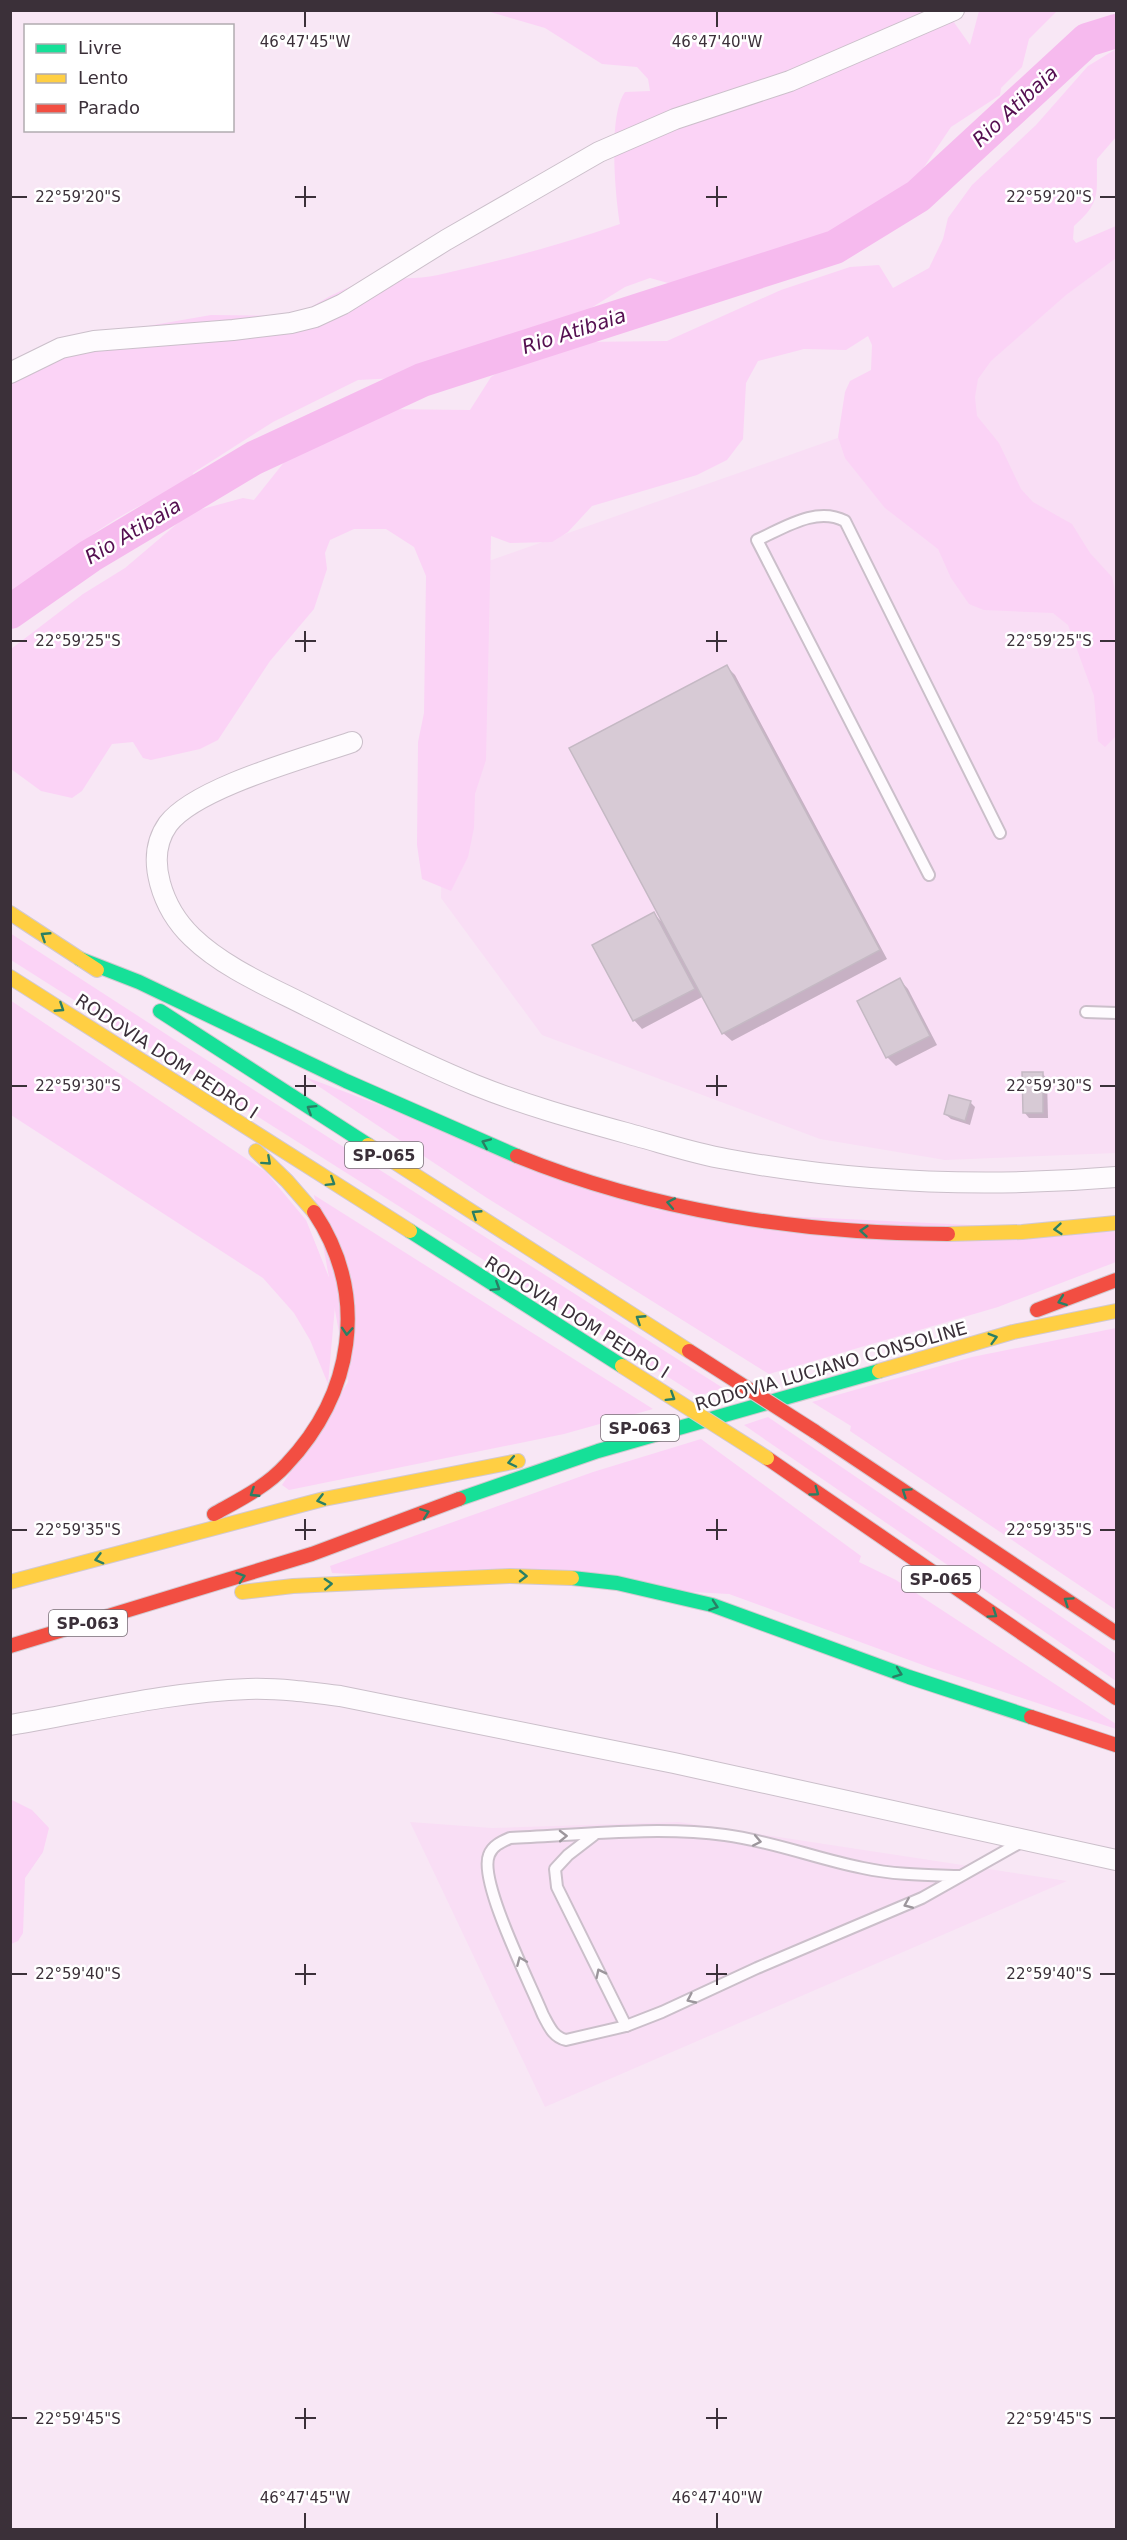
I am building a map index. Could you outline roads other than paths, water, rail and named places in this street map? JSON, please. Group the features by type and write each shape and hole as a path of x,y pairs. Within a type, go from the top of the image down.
{"highway":[{"name":"RODOVIA DOM PEDRO I","path":"10,913 814,1431 1116,1633"},
{"path":"80,959 136,979 246,1034 460,1132 523,1158 611,1189 741,1216 863,1231 992,1234 1116,1223"},
{"name":"RODOVIA DOM PEDRO I","path":"10,977 767,1458 1116,1698"},
{"path":"155,1544 256,1492 300,1453 320,1427 332,1402 345,1355 348,1325 347,1301 342,1274 329,1238 298,1193 250,1146 229,1117"},
{"name":"RODOVIA LUCIANO CONSOLINE","path":"10,1582 324,1499 537,1457 989,1327 1116,1280"},
{"name":"RODOVIA LUCIANO CONSOLINE","path":"10,1646 165,1601 312,1554 537,1470 598,1451 1013,1332 1116,1311"},
{"path":"165,1601 192,1601 293,1586 456,1578 561,1577 617,1583 712,1605 909,1677 1116,1745"}],"street":[{"path":"10,373 61,348 76,344 233,330 291,323 315,317 343,304 446,240 599,152 675,119 790,81 954,10"},
{"path":"352,742 240,781 182,811 168,824 160,838 158,854 159,882 167,905 190,936 219,958 396,1051 477,1086 572,1118 723,1159 891,1181 1029,1182 1116,1177"},
{"path":"10,1725 205,1692 249,1689 300,1691 340,1696 639,1756 1027,1838 1116,1860"}],"lane":[{"path":"929,875 757,540 815,516 845,521 1000,833"},
{"path":"1086,1012 1116,1013"},
{"path":"959,1876 910,1874 862,1868 785,1847 726,1835 682,1832 510,1838 494,1847 489,1854 487,1876 552,2032 558,2038 573,2040 626,2026 922,1898 1027,1838"},
{"path":"594,1835 568,1855 555,1869 557,1887 626,2026"}],"waterway":[{"name":"Rio Atibaia","path":"10,612 90,556 254,458 422,380 835,247 918,196 1087,40 1116,31"}]}
